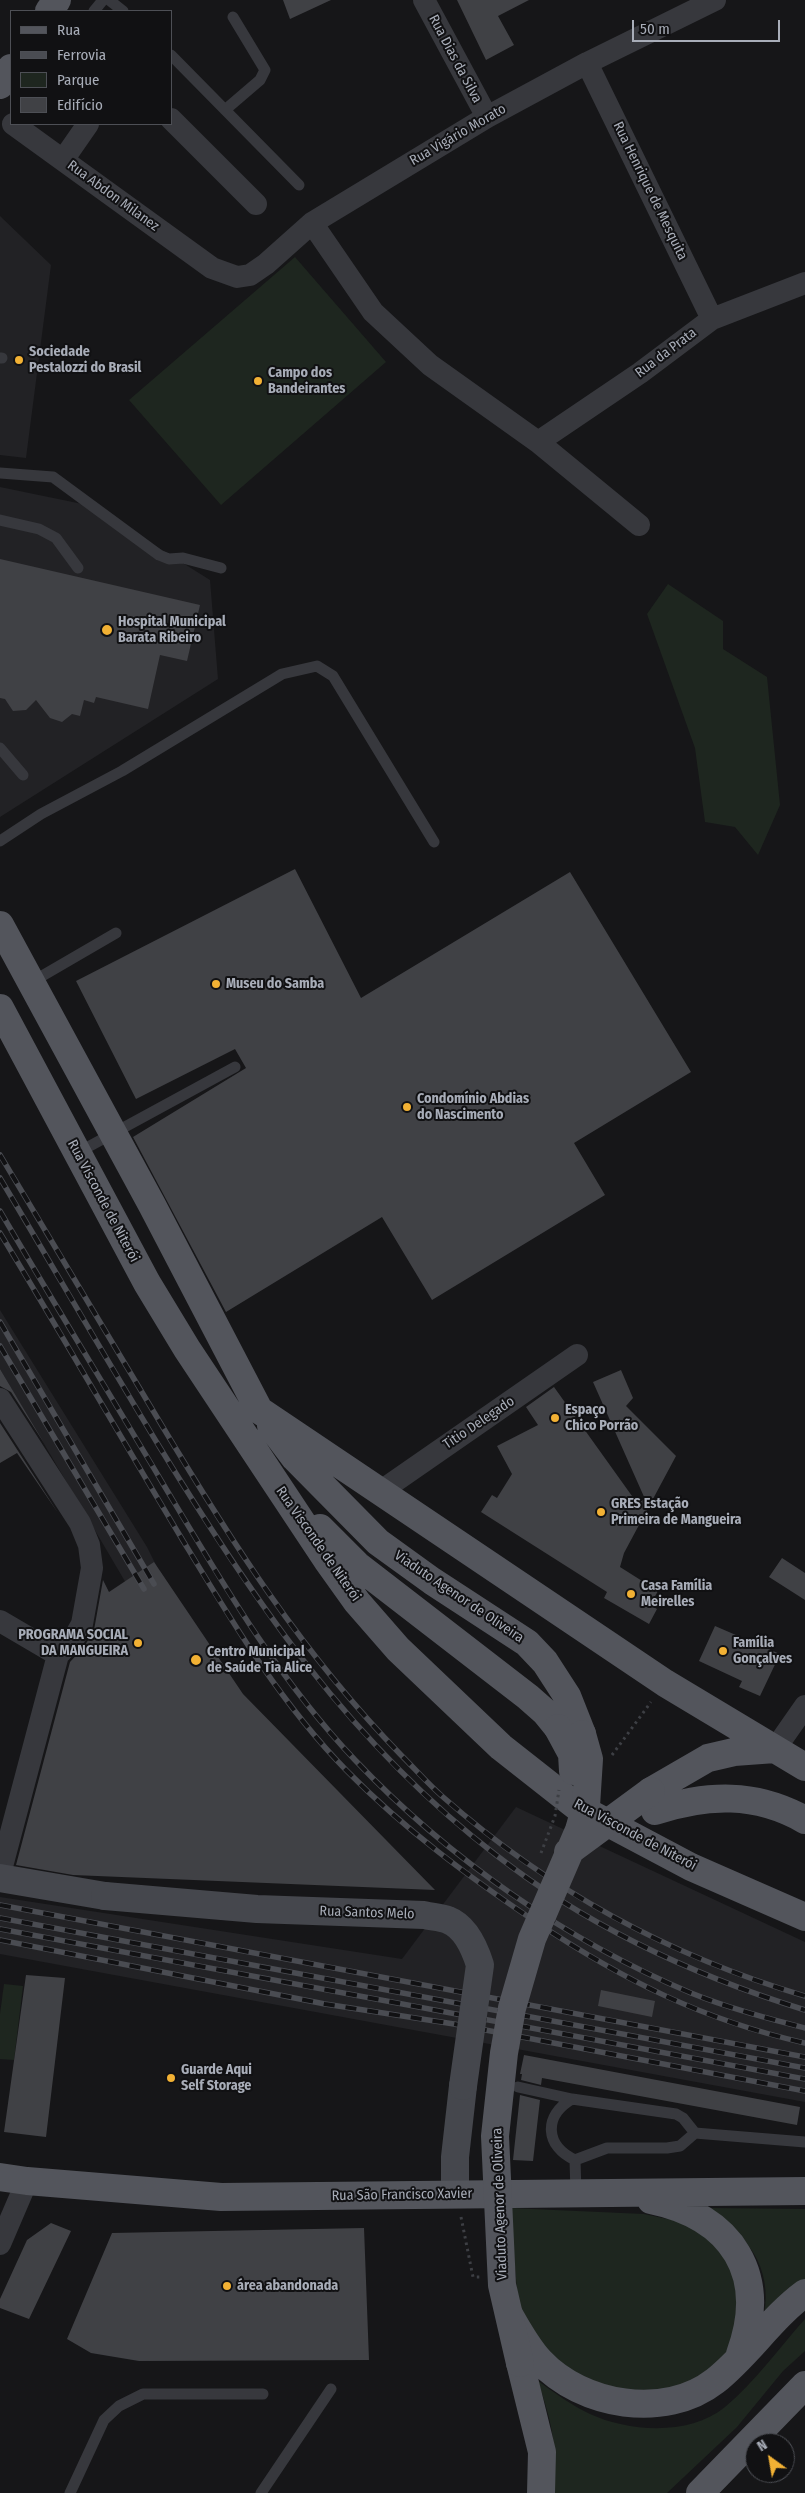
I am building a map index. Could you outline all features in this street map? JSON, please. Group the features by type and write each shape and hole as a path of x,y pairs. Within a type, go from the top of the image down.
{"main road":[{"path":"49,10 57,0"},
{"path":"0,85 10,70"},
{"path":"0,925 152,1205 259,1410 665,1683 805,1767"},
{"name":"Rua Visconde de Niterói","path":"0,1008 162,1308 281,1490 358,1602 398,1649 502,1747 576,1806 691,1867 805,1917"},
{"name":"Viaduto Agenor de Oliveira","path":"259,1410 295,1458 378,1542 432,1581 527,1642 545,1662 567,1696 588,1759 588,1791 579,1830 554,1869 524,1936 501,2017 490,2143 490,2185 497,2277 505,2307 520,2334 541,2361 562,2378 586,2391 616,2401 645,2405 670,2402 693,2395 715,2381 805,2293"},
{"name":"Viaduto Agenor de Oliveira","path":"281,1490 357,1564 545,1712 558,1728 572,1754 574,1780 554,1869 512,2008 504,2053 495,2136 502,2285 542,2452 541,2493"},
{"path":"554,1869 651,1791 708,1758 734,1752 775,1749"},
{"path":"554,1869 622,1826 680,1802 707,1798 736,1798 765,1803 805,1820"},
{"name":"Rua Santos Melo","path":"0,1876 105,1896 257,1909 424,1915 448,1920 463,1931 475,1950 480,1965 456,2157 455,2194"},
{"name":"Rua São Francisco Xavier","path":"0,2177 27,2181 221,2197 805,2191"},
{"path":"620,2193 661,2202 695,2215 715,2229 731,2244 742,2261 748,2280 752,2305 749,2330 739,2358"},
{"path":"700,2493 805,2385"}],"street":[{"name":"Rua Dias da Silva","path":"424,0 487,117"},
{"name":"Rua Vigário Morato","path":"212,268 236,277 250,275 266,264 312,223 487,117 587,63 715,0"},
{"name":"Rua Henrique de Mesquita","path":"587,63 712,319"},
{"path":"172,120 256,204"},
{"name":"Rua Abdon Milanez","path":"15,125 212,268"},
{"path":"63,160 87,125"},
{"path":"312,223 373,312 430,365 538,442 638,525"},
{"name":"Rua da Prata","path":"538,442 640,372 712,319 805,284"},
{"name":"Titio Delegado","path":"381,1491 577,1354"},
{"path":"0,1399 80,1524 90,1545 92,1568 82,1624 73,1640 58,1655 0,1621"},
{"name":"Rua Santos Melo","path":"0,1876 58,1655"},
{"path":"775,1749 805,1706"},
{"path":"0,2244 27,2181"}],"lane":[{"path":"95,10 103,0"},
{"path":"109,0 122,10"},
{"path":"225,110 260,80 265,70 233,17"},
{"path":"172,56 299,185"},
{"path":"0,473 53,477 159,555 170,559 183,558 221,568"},
{"path":"0,520 39,529 56,538 78,568"},
{"path":"0,841 42,814 122,771 282,674 317,666 333,676 434,842"},
{"path":"0,748 23,775"},
{"path":"30,983 116,934"},
{"path":"77,1153 235,1067"},
{"path":"518,2087 572,2099 676,2114 684,2118 695,2133"},
{"path":"572,2099 560,2106 554,2114 552,2134 561,2153 575,2160 607,2148 667,2148 680,2146 695,2133 805,2142"},
{"path":"575,2160 576,2193"},
{"path":"261,2493 330,2389"},
{"path":"70,2493 104,2420 119,2406 143,2394 263,2394"}],"path":[{"path":"609,1759 665,1683"},
{"path":"467,2239 473,2278"}],"shaded area":[{"name":"Sociedade Pestalozzi do Brasil","path":"0,216 51,265 26,458 0,455"},
{"name":"Hospital Municipal Barata Ribeiro","path":"0,487 92,506 210,580 218,679 0,817"},
{"path":"0,1310 147,1547 163,1579 133,1595 0,1369"},
{"path":"516,1807 805,1942 805,2102 0,1954 0,1897 402,1959"}],"green space":[{"name":"Campo dos Bandeirantes","path":"295,257 386,362 221,505 129,400"},
{"path":"668,584 723,621 723,649 767,677 780,805 758,855 735,827 705,822 695,748 647,614"},
{"path":"4,1984 23,1986 14,2060 0,2059 0,2014"},
{"path":"510,2208 644,2214 686,2223 710,2238 728,2261 739,2293 739,2324 728,2351 710,2371 690,2383 663,2392 632,2392 605,2387 574,2374 541,2348 519,2314"},
{"path":"708,2208 805,2209 805,2280 764,2316 766,2298 765,2282 761,2267 745,2241"},
{"path":"805,2319 805,2351 783,2371 737,2427 667,2493 550,2493 554,2461 553,2436 538,2381 576,2407 590,2414 623,2425 659,2428 695,2423 711,2416 736,2397 757,2376"}],"building":[{"path":"283,0 331,0 290,19"},
{"path":"457,0 529,0 498,16 514,45 486,60"},
{"path":"0,559 200,605 187,661 160,655 148,709 96,697 94,703 84,700 80,716 72,714 62,722 50,718 36,700 26,710 13,711 5,699 0,698"},
{"name":"Condomínio Abdias do Nascimento","path":"295,869 361,998 570,872 691,1072 574,1143 605,1195 432,1300 382,1217 226,1312 133,1137 246,1068 235,1049 136,1099 76,981"},
{"path":"0,1369 44,1443 11,1392 0,1386"},
{"path":"621,1370 633,1398 626,1406 676,1456 624,1553 620,1567 658,1591 650,1605 657,1609 649,1624 604,1598 607,1592 481,1512 492,1495 497,1498 512,1474 497,1446 538,1425 526,1407 554,1387 637,1503 645,1499 593,1382"},
{"path":"0,1423 58,1513 17,1453 0,1463"},
{"path":"782,1558 805,1573 805,1600 769,1577"},
{"name":"PROGRAMA SOCIAL DA MANGUEIRA","path":"154,1562 243,1694 435,1890 73,1875 16,1865 70,1662 84,1647 94,1630 103,1580 109,1592"},
{"path":"715,1626 780,1654 760,1696 739,1687 742,1681 699,1661"},
{"path":"26,1975 65,1978 46,2137 4,2132"},
{"path":"601,1990 655,2001 652,2017 598,2006"},
{"path":"524,2055 800,2107 797,2125 542,2078 541,2085 521,2080 522,2074 520,2074"},
{"path":"520,2095 540,2100 533,2161 513,2160"},
{"path":"51,2223 71,2231 29,2319 0,2308 0,2299 27,2240"},
{"name":"área abandonada","path":"364,2228 369,2360 139,2361 91,2353 67,2339 112,2233"}],"railway":[{"path":"0,1155 185,1464 269,1594 331,1676 401,1755 437,1792 484,1831 569,1891 613,1917 706,1961 755,1980 805,1996"},
{"path":"0,1178 159,1446 231,1560 308,1667 395,1766 443,1812 496,1855 531,1881 567,1904 643,1946 683,1965 805,2010"},
{"path":"0,1211 251,1627 300,1696 355,1760 391,1796 469,1863 511,1894 555,1922 599,1948 691,1993 733,2008 805,2028"},
{"path":"0,1233 238,1630 278,1689 323,1745 347,1771 391,1813 462,1870 568,1943 632,1980 698,2010 732,2023 805,2043"},
{"path":"0,1322 154,1584"},
{"path":"0,1346 144,1589"},
{"path":"0,1905 805,2057"},
{"path":"0,1918 805,2068"},
{"path":"0,1929 805,2079"},
{"path":"0,1940 325,2004 454,2024 805,2091"}],"place":[{"name":"Sociedade Pestalozzi do Brasil","path":"19,360"},
{"name":"Campo dos Bandeirantes","path":"258,381"},
{"name":"Hospital Municipal Barata Ribeiro","path":"107,630"},
{"name":"Museu do Samba","path":"216,984"},
{"name":"Condomínio Abdias do Nascimento","path":"407,1107"},
{"name":"Espaço Chico Porrão","path":"555,1418"},
{"name":"GRES Estação Primeira de Mangueira","path":"601,1512"},
{"name":"Casa Família Meirelles","path":"631,1594"},
{"name":"PROGRAMA SOCIAL DA MANGUEIRA","path":"138,1643"},
{"name":"Família Gonçalves","path":"723,1651"},
{"name":"Centro Municipal de Saúde Tia Alice","path":"196,1660"},
{"name":"Guarde Aqui Self Storage","path":"171,2078"},
{"name":"área abandonada","path":"227,2286"}]}
